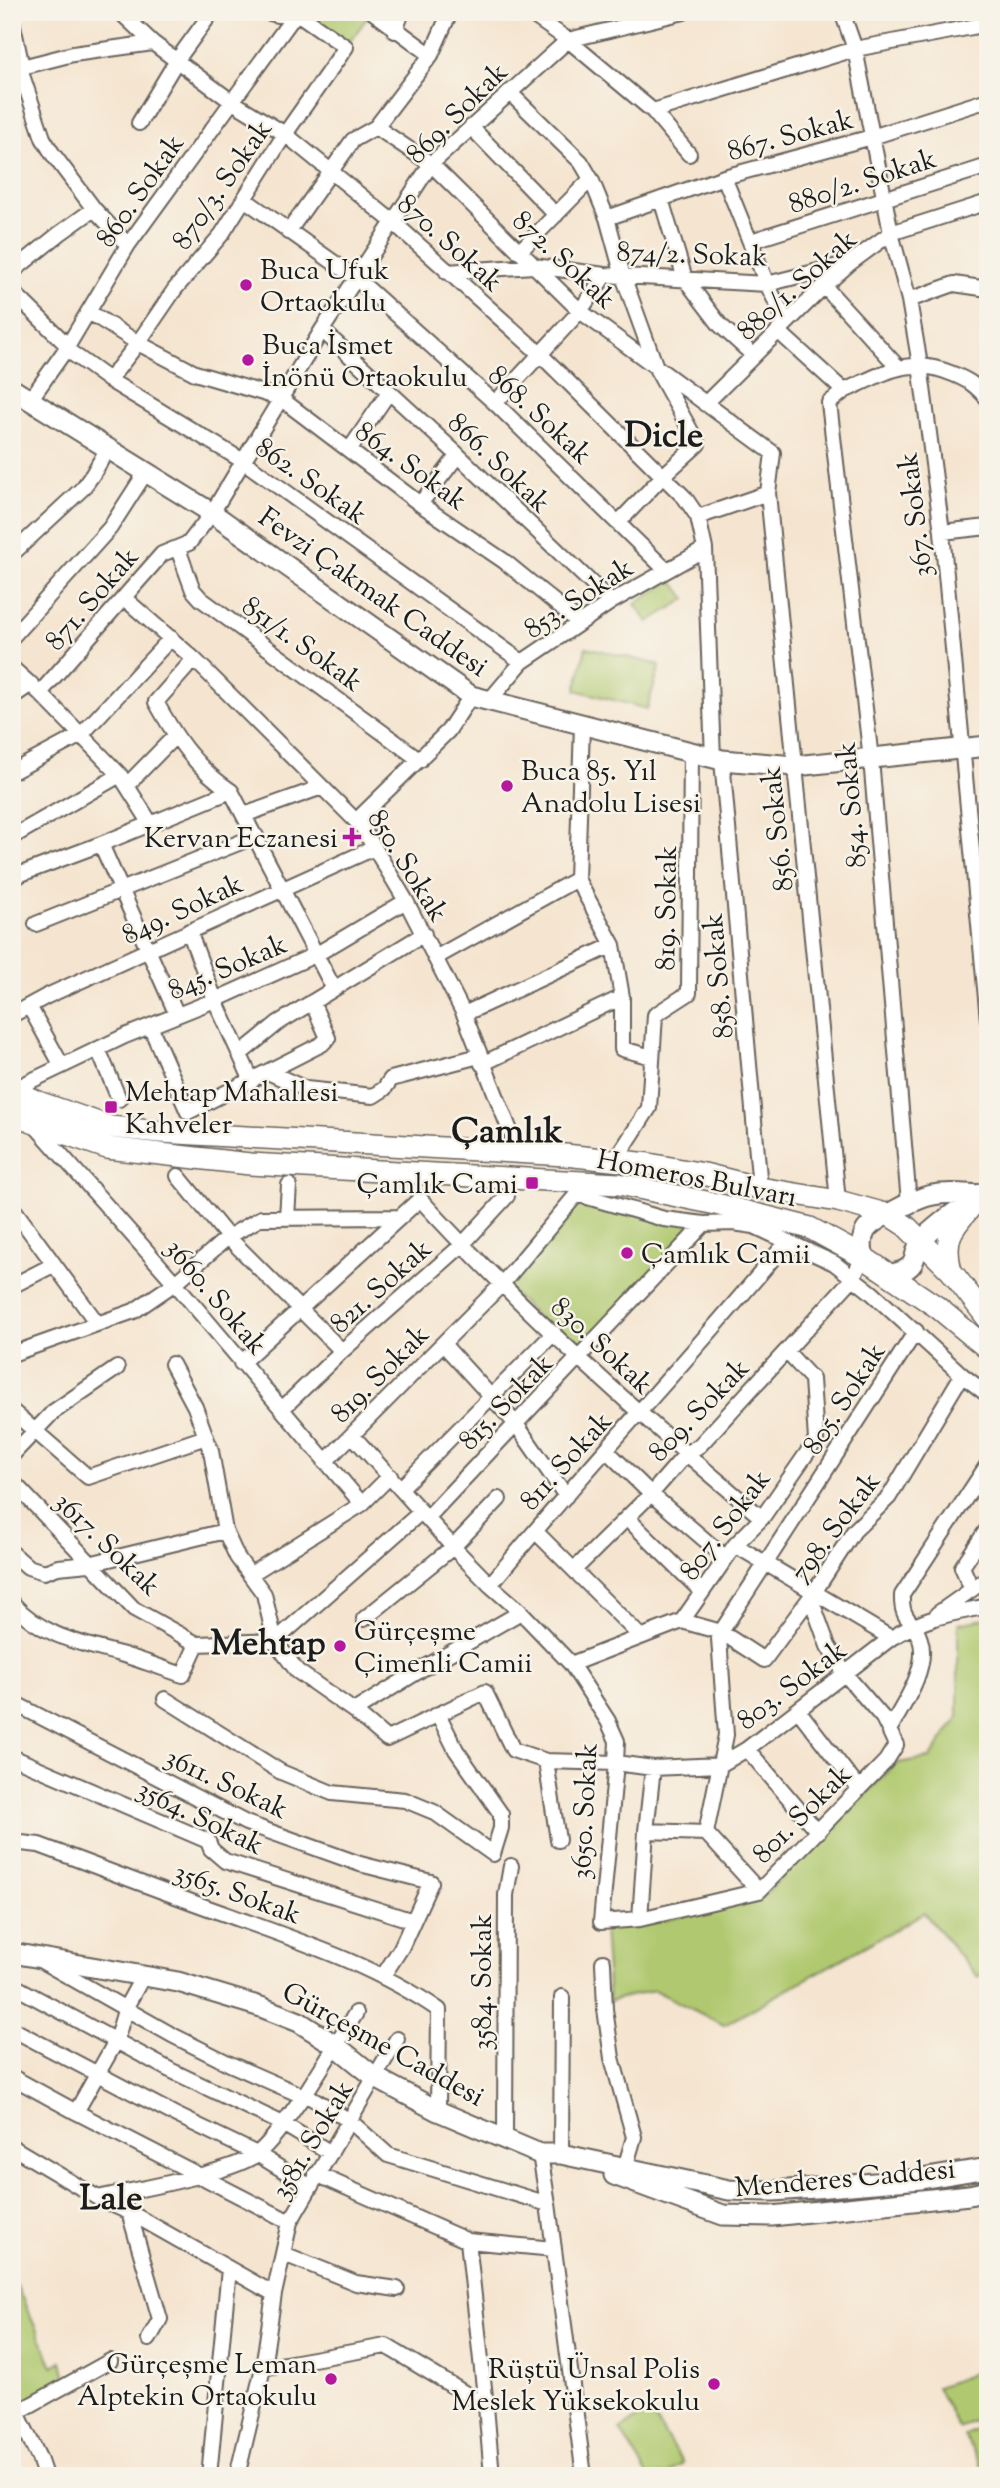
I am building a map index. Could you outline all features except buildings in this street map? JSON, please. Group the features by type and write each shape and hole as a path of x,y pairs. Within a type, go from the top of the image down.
{"main road":[{"name":"Fevzi Çakmak Caddesi","path":"12,389 212,513 480,699 717,759 795,766 988,746"},
{"path":"12,1090 108,1138"},
{"path":"12,1112 32,1122 108,1138"},
{"name":"Homeros Bulvarı","path":"108,1138 160,1132 518,1151 615,1160 838,1200 889,1215"},
{"name":"Homeros Bulvarı","path":"108,1138 250,1164 619,1184 716,1204 810,1228 863,1256 937,1307 988,1349"},
{"path":"545,1180 577,1194"},
{"path":"863,1256 862,1247 867,1230 873,1223 909,1203 934,1194 984,1195"},
{"path":"892,1274 910,1267 916,1259 920,1241 949,1216 984,1195"},
{"path":"951,1271 946,1251 949,1236 984,1195"},
{"path":"716,1204 754,1226"},
{"path":"889,1215 906,1226 951,1271 988,1319"},
{"name":"Gürçeşme Caddesi","path":"12,1953 178,1982 261,2007 299,2022 335,2045 376,2078 438,2112 540,2154 561,2154"},
{"name":"Menderes Caddesi","path":"561,2154 729,2190 757,2191 921,2179 988,2168"},
{"name":"Menderes Caddesi","path":"561,2154 723,2215 772,2216 822,2212 988,2191"},
{"path":"735,2215 746,2195 757,2191"}],"street":[{"name":"870. Sokak","path":"120,12 153,43 232,101 285,134 330,169 539,353 685,498 698,517 705,549"},
{"path":"139,123 177,60 212,12"},
{"path":"267,12 278,15 297,13"},
{"path":"373,12 395,31 431,55"},
{"path":"395,31 402,12"},
{"path":"288,232 353,140 376,127 431,55 450,12"},
{"path":"568,40 684,12"},
{"name":"367. Sokak","path":"842,12 855,49 891,233 909,300 920,365 942,532 988,1020"},
{"name":"870/3. Sokak","path":"109,380 175,289 222,234 285,134 346,47 297,13"},
{"name":"860. Sokak","path":"30,400 67,348 128,245 297,13"},
{"path":"529,13 568,40 653,111 689,154"},
{"path":"12,21 19,74 43,138 94,209 128,245"},
{"path":"653,111 855,49 988,24"},
{"name":"869. Sokak","path":"212,513 322,330 431,164 568,40"},
{"path":"19,74 72,54 153,43"},
{"path":"509,92 581,162 607,218 622,276 657,370 705,404"},
{"name":"867. Sokak","path":"607,218 724,177 872,137 988,100"},
{"name":"872. Sokak","path":"376,127 431,164 580,311 657,370 698,444 663,476"},
{"path":"471,127 556,215"},
{"name":"880/2. Sokak","path":"751,241 988,166"},
{"path":"724,177 782,326 844,391 898,367 920,365 938,368 974,383 988,399"},
{"path":"519,252 591,179"},
{"name":"868. Sokak","path":"244,199 357,279 495,402 666,570"},
{"path":"661,199 685,279 720,325 753,355"},
{"name":"880/1. Sokak","path":"705,404 824,286 891,233 988,202"},
{"path":"12,272 94,209"},
{"name":"874/2. Sokak","path":"447,272 534,266 606,275 766,284 850,263"},
{"path":"495,402 580,311 606,275"},
{"path":"909,300 954,284 988,289"},
{"path":"824,286 898,367"},
{"name":"862. Sokak","path":"12,291 67,348 109,380 243,461 522,662"},
{"name":"864. Sokak","path":"89,312 138,343 195,373 280,398 420,504 504,561 580,623"},
{"name":"866. Sokak","path":"322,330 458,455 611,603"},
{"name":"854. Sokak","path":"844,391 829,403 871,759 909,1203"},
{"path":"350,449 390,393"},
{"name":"856. Sokak","path":"705,404 773,453 768,493 838,1200"},
{"path":"12,554 83,488 108,448"},
{"path":"420,504 458,455"},
{"path":"12,637 110,528 146,472"},
{"path":"620,522 663,476"},
{"path":"698,517 768,493"},
{"name":"871. Sokak","path":"12,697 36,688 124,598 162,554 189,543 212,513"},
{"path":"942,532 988,527"},
{"name":"851/1. Sokak","path":"178,549 193,590 201,599 420,760"},
{"name":"853. Sokak","path":"362,827 362,815 480,699 522,662 611,603 705,549"},
{"name":"858. Sokak","path":"705,549 717,759 760,1188"},
{"name":"850. Sokak","path":"124,598 194,659 362,827 406,901 464,1014 518,1151"},
{"path":"12,772 81,735 170,638"},
{"path":"194,659 156,702 175,736 210,776 231,791 284,888 334,989"},
{"path":"12,668 36,688 124,780 152,824"},
{"path":"582,725 577,879 613,945 622,997 622,1049 652,1057"},
{"path":"12,837 124,780 175,736"},
{"name":"819. Sokak","path":"615,1160 649,1108 655,1015 689,993 691,753"},
{"path":"244,815 322,787"},
{"path":"12,880 21,874 231,791"},
{"path":"36,923 256,836"},
{"path":"100,845 177,1015"},
{"name":"849. Sokak","path":"12,1015 374,848"},
{"path":"435,958 577,879"},
{"name":"845. Sokak","path":"12,1090 98,1049 317,954 406,901"},
{"path":"189,932 215,1000 252,1081"},
{"path":"240,1054 278,1023 424,934"},
{"path":"464,1014 613,945"},
{"path":"268,1072 306,1089 373,1096 391,1080 481,1060 622,997"},
{"path":"150,1026 188,1112 322,1044 328,1038 312,1002"},
{"path":"29,1006 62,1066"},
{"path":"98,1049 119,1099"},
{"name":"3660. Sokak","path":"32,1122 175,1283 362,1504"},
{"path":"177,1176 228,1237 342,1351"},
{"path":"287,1217 289,1185"},
{"path":"577,1194 664,1219 754,1226 834,1263 988,1395"},
{"name":"819. Sokak","path":"325,1462 502,1283 577,1194"},
{"name":"821. Sokak","path":"282,1409 342,1351 462,1245 507,1196"},
{"name":"830. Sokak","path":"399,1217 420,1199 462,1245 639,1413 762,1518"},
{"path":"12,1207 97,1323"},
{"path":"12,1354 134,1311 175,1283 228,1237 261,1218 399,1217"},
{"path":"241,1363 399,1217"},
{"name":"815. Sokak","path":"275,1641 424,1515 581,1357 704,1224"},
{"name":"811. Sokak","path":"490,1585 789,1242"},
{"name":"809. Sokak","path":"574,1570 651,1494 686,1454 701,1445 853,1278 863,1256"},
{"path":"12,1286 53,1265"},
{"path":"871,1292 892,1274"},
{"name":"805. Sokak","path":"721,1632 916,1331"},
{"path":"401,1488 554,1333"},
{"path":"443,1344 516,1424 566,1496"},
{"name":"807. Sokak","path":"571,1664 682,1621 735,1545 762,1518 816,1440 812,1379 786,1351"},
{"path":"165,1699 281,1772 332,1793 405,1800 434,1812 493,1854 501,1814 456,1750 438,1714 387,1739 354,1711 297,1671 275,1641 264,1594 237,1557 225,1531 211,1451 195,1406 172,1364"},
{"path":"12,1455 52,1412 117,1368"},
{"name":"798. Sokak","path":"682,1621 721,1632 764,1660 815,1591 854,1531 889,1497 962,1375"},
{"path":"12,1411 88,1477 206,1437"},
{"name":"3650. Sokak","path":"352,1435 453,1547 571,1664 612,1731 617,1741 616,1763 601,1922"},
{"path":"607,1450 651,1494 726,1558"},
{"name":"801. Sokak","path":"601,1922 640,1919 759,1891 886,1761 896,1745 889,1730 920,1672 921,1640 902,1610 902,1595 988,1464"},
{"path":"251,1574 362,1504 390,1476"},
{"name":"3617. Sokak","path":"12,1481 134,1609 197,1644"},
{"path":"364,1619 453,1547 499,1499"},
{"path":"626,1518 702,1592"},
{"path":"972,1589 962,1567 988,1528"},
{"path":"12,1553 29,1567 44,1572 58,1567 89,1564 225,1531"},
{"path":"535,1531 641,1637"},
{"path":"735,1545 891,1638"},
{"path":"933,1616 988,1578"},
{"path":"815,1591 812,1602 828,1646 845,1674 883,1718 889,1730"},
{"path":"12,1603 21,1613 58,1637 183,1675 197,1644 275,1641"},
{"name":"803. Sokak","path":"438,1714 485,1692 513,1751 547,1761 616,1763 653,1768 720,1765 747,1749 891,1638 912,1625 933,1616 988,1606"},
{"path":"354,1711 521,1612"},
{"path":"706,1833 726,1735 719,1638 721,1632"},
{"name":"3611. Sokak","path":"12,1702 246,1823 360,1864 431,1882 413,1921"},
{"path":"798,1710 859,1790"},
{"path":"747,1749 818,1832"},
{"name":"3564. Sokak","path":"12,1756 208,1841 211,1849 225,1861 413,1921"},
{"path":"547,1761 558,1840"},
{"path":"640,1919 653,1768"},
{"path":"646,1831 706,1833 759,1891"},
{"name":"3565. Sokak","path":"12,1842 39,1844 335,1954 383,1976 439,2010 438,2112"},
{"name":"3584. Sokak","path":"505,2140 506,1895 510,1866"},
{"path":"383,1976 401,1948 413,1921"},
{"path":"33,1956 207,2052 304,2095 349,2121 388,2155 548,2204"},
{"path":"603,1962 605,2009 612,2058 634,2137 625,2168"},
{"path":"76,2112 116,2041 126,2007 143,1976"},
{"path":"12,1985 116,2041 283,2124 331,2153"},
{"path":"561,2154 562,1997"},
{"path":"98,2198 228,2168 257,2154 304,2095 356,2013"},
{"path":"12,2029 313,2180 468,2241 554,2249"},
{"name":"3581. Sokak","path":"237,2476 263,2368 274,2294 290,2222 397,2039"},
{"path":"12,2077 290,2222"},
{"path":"12,2147 98,2198 129,2212 274,2294"},
{"path":"540,2154 584,2476"},
{"path":"129,2212 160,2319 149,2339"},
{"path":"468,2241 492,2476"},
{"path":"284,2254 356,2283 397,2289"},
{"path":"209,2476 229,2269"},
{"path":"263,2368 386,2346 486,2406"},
{"path":"45,2476 15,2407 110,2361"}],"green space":[{"path":"297,12 371,12 346,47"},
{"path":"672,580 686,599 648,622 635,604"},
{"path":"586,647 660,665 647,709 576,690"},
{"path":"577,1194 704,1224 581,1357 502,1284"},
{"path":"988,1618 988,1968 978,1977 924,1913 724,2025 654,1990 609,2001 604,1928 642,1926 762,1897 897,1763 930,1758 958,1717 958,1624"},
{"path":"12,2276 53,2366 62,2361 65,2374 61,2383 21,2404 12,2389"},
{"path":"988,2368 988,2415 958,2428 937,2387"},
{"path":"650,2411 683,2464 665,2476 648,2476 620,2430"},
{"path":"988,2422 988,2476 964,2436"}],"place":[{"name":"Buca Ufuk Ortaokulu","path":"246,285"},
{"name":"Buca İsmet İnönü Ortaokulu","path":"248,360"},
{"name":"Buca 85. Yıl Anadolu Lisesi","path":"507,786"},
{"name":"Kervan Eczanesi","path":"352,837"},
{"name":"Mehtap Mahallesi Kahveler","path":"111,1107"},
{"name":"Çamlık Cami","path":"532,1183"},
{"name":"Çamlık Camii","path":"627,1253"},
{"name":"Gürçeşme Çimenli Camii","path":"340,1646"},
{"name":"Gürçeşme Leman Alptekin Ortaokulu","path":"331,2379"},
{"name":"Rüştü Ünsal Polis Meslek Yüksekokulu","path":"714,2384"}],"district":[{"name":"Dicle","path":"664,434"},
{"name":"Çamlık","path":"507,1130"},
{"name":"Mehtap","path":"268,1642"},
{"name":"Lale","path":"111,2197"}]}
